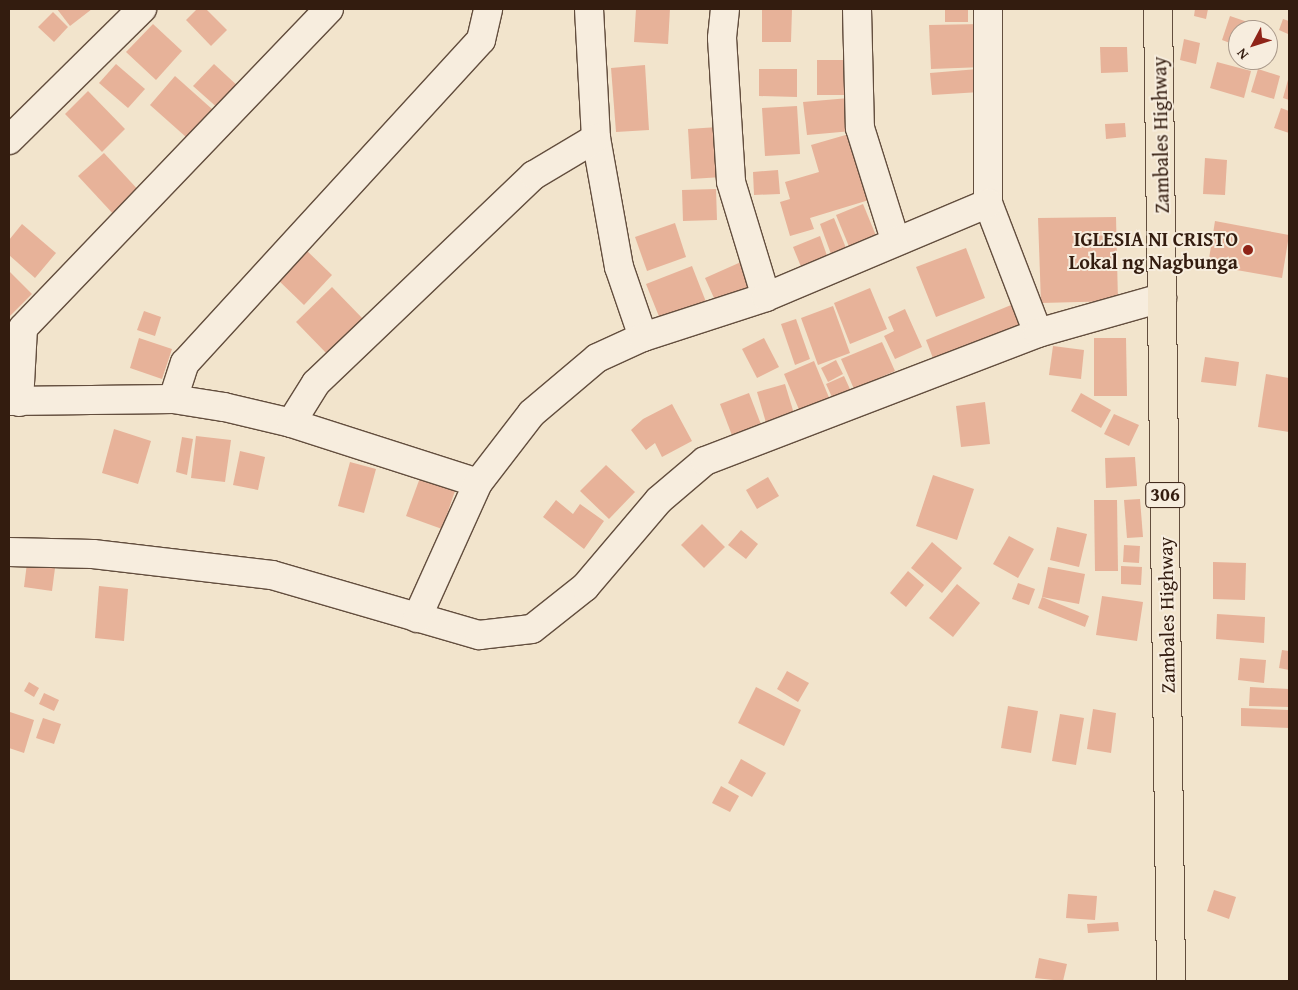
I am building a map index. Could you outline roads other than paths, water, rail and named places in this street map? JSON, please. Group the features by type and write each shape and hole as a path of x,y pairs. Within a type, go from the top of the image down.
{"main road":[{"name":"Zambales Highway","path":"1158,9 1171,981"}],"street":[{"path":"9,140 142,9"},
{"path":"328,9 23,328 14,401 173,399 224,407 291,422 478,483"},
{"path":"173,399 185,363 481,40 488,9"},
{"path":"589,9 596,138 619,267 643,337"},
{"path":"725,9 722,38 731,182 766,297"},
{"path":"856,9 860,128 895,240"},
{"path":"988,9 988,204 1038,333"},
{"path":"291,422 316,383 534,175 596,138"},
{"path":"417,618 478,483 532,413 597,358 643,337 766,297 895,240 988,204"},
{"path":"9,552 93,554 272,575 479,635 532,629 585,587 659,500 706,461 1038,333 1162,298"}],"place":[{"name":"IGLESIA NI CRISTO Lokal ng Nagbunga","path":"1248,250"}]}
